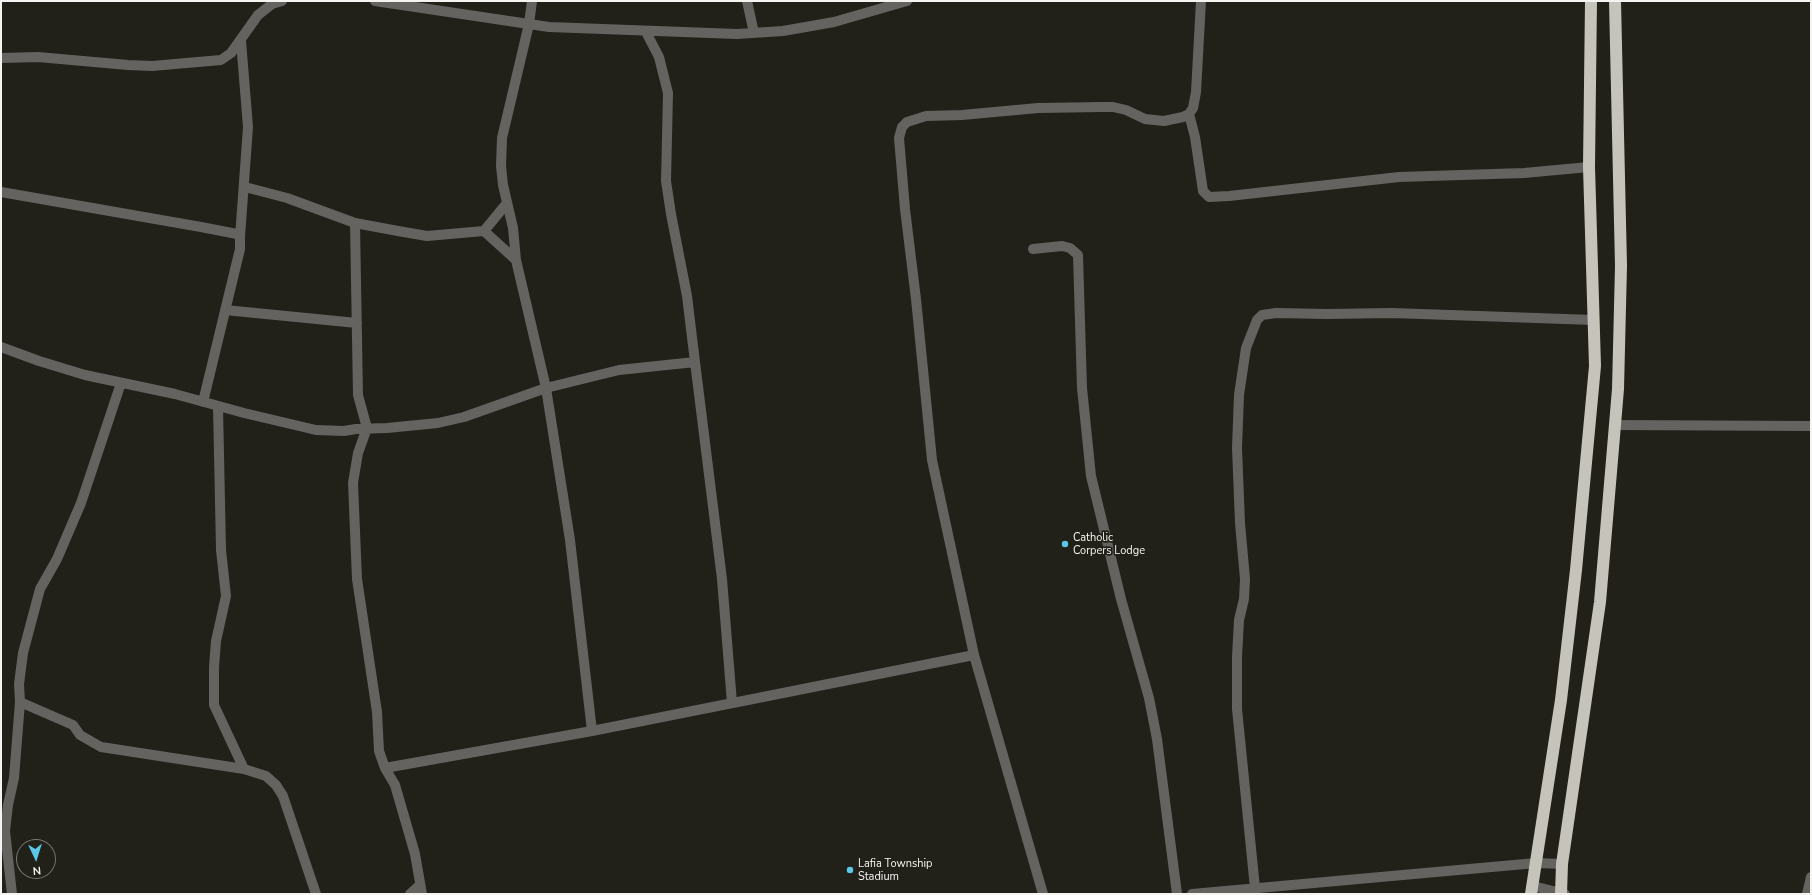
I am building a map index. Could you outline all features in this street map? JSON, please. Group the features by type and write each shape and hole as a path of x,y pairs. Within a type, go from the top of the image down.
{"highway":[{"path":"1532,890 1561,700 1576,570 1595,366 1589,167 1591,1"},
{"path":"1562,894 1562,864 1600,602 1618,389 1621,266 1615,1"}],"street":[{"path":"1,58 38,57 152,66 221,60 231,53 241,41 258,15 272,4 282,1"},
{"path":"375,1 549,27 646,32 737,34 783,31 834,22 907,1"},
{"path":"532,1 529,24 502,138 501,166 506,203 513,228 516,260 546,388 570,540 592,731"},
{"path":"747,1 754,33"},
{"path":"1043,894 974,655 932,460 899,138 902,127 907,122 926,116 962,115 1038,108 1113,107 1126,110 1145,119 1164,121 1177,119 1189,114 1193,108 1196,92 1201,1"},
{"path":"646,32 659,57 668,93 666,181 687,296 722,579 732,703"},
{"path":"203,402 240,249 248,128 241,41"},
{"path":"1189,114 1195,136 1203,191 1209,197 1399,178 1524,173 1589,167"},
{"path":"245,186 287,198 355,223 427,236 484,231 506,203"},
{"path":"1,192 200,227 237,234 240,237"},
{"path":"355,223 358,395 366,428 358,453 353,483 353,515 357,579 377,712 379,751 385,768 395,785 415,854 421,889 410,894"},
{"path":"484,231 516,260"},
{"path":"1033,250 1062,246 1070,248 1078,255 1082,388 1091,476 1120,599 1150,698 1157,739 1177,894"},
{"path":"225,310 357,323"},
{"path":"1255,888 1237,710 1237,657 1239,620 1244,599 1244,579 1237,448 1239,395 1246,348 1257,320 1262,315 1276,312 1327,314 1392,313 1594,320"},
{"path":"1,347 45,363 85,375 316,430 344,431 444,422 464,417 546,388 619,370 695,362"},
{"path":"12,894 5,831 8,805 14,778 20,702 19,684 23,653 40,589 57,559 81,503 121,383"},
{"path":"218,406 221,550 226,596 216,641 214,705 244,769"},
{"path":"1614,425 1811,426"},
{"path":"385,768 592,731 974,655"},
{"path":"20,702 73,725 80,735 101,746 244,769 266,776 276,785 283,796 316,894"},
{"path":"1192,894 1255,888 1288,890 1536,863 1562,864"},
{"path":"1807,894 1811,876"},
{"path":"1532,890 1562,894"}],"place":[{"name":"Catholic Corpers Lodge","path":"1065,544"},
{"name":"Lafia Township Stadium","path":"850,870"}]}
